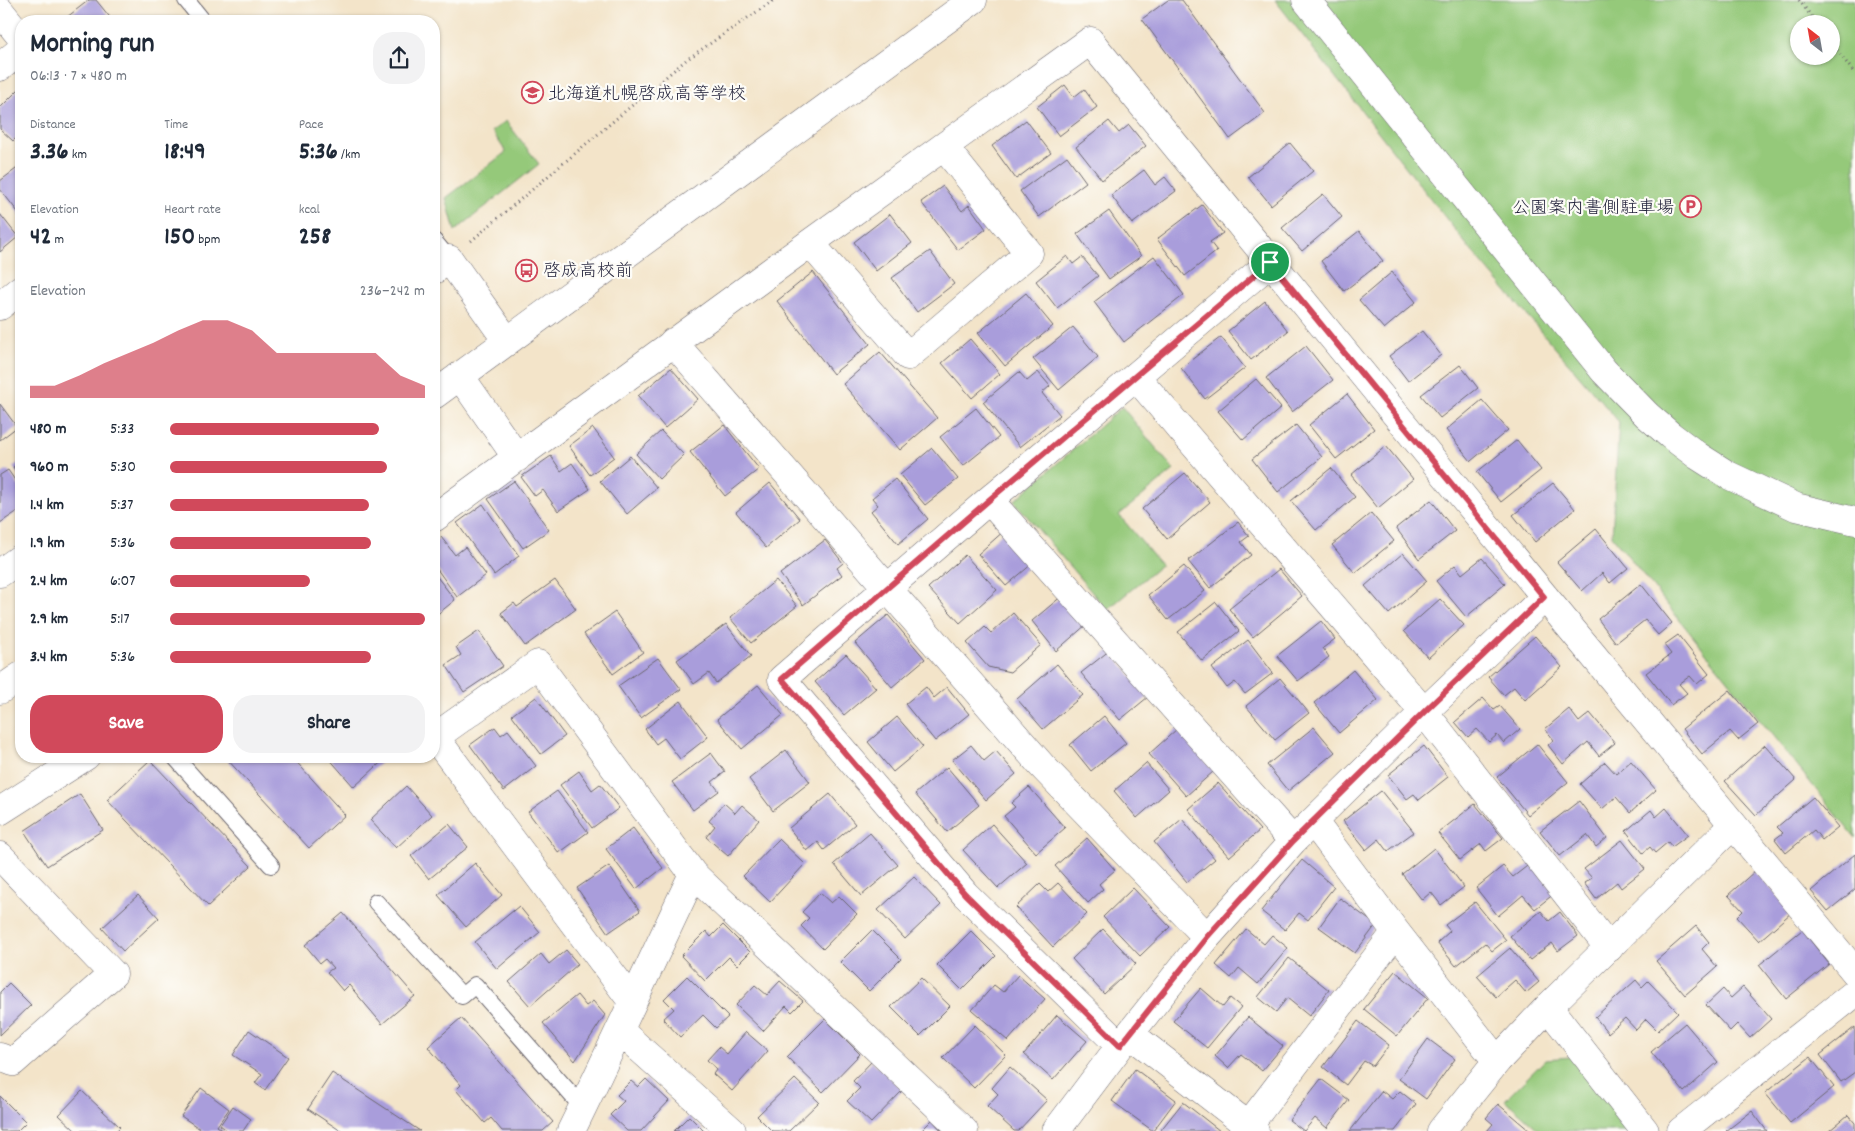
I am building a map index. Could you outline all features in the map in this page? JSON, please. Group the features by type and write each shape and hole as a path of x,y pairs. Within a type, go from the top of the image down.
{"street":[{"path":"440,391 973,0"},
{"path":"1306,0 1604,371 1647,415 1698,456 1728,475 1796,507 1855,521"},
{"path":"0,11 15,30"},
{"path":"440,514 673,342 1090,41 1544,597 1855,972"},
{"path":"0,67 15,55"},
{"path":"810,243 908,356 1029,253 944,147"},
{"path":"440,258 507,341"},
{"path":"1270,262 989,500 782,679 965,894 1125,1040 1249,1129 1396,932"},
{"path":"0,306 15,294"},
{"path":"673,342 1042,766 1207,937"},
{"path":"460,376 517,458"},
{"path":"1136,377 1424,712 1609,948"},
{"path":"989,500 1293,841"},
{"path":"0,573 15,562"},
{"path":"1056,1131 1207,937 1293,841 1544,597"},
{"path":"440,733 538,664 693,874 964,1131"},
{"path":"0,690 15,680"},
{"path":"440,745 632,1001"},
{"path":"0,811 75,763"},
{"path":"1313,821 1396,932 1497,1061"},
{"path":"1441,1131 1497,1061 1548,1007 1733,825"},
{"path":"0,856 113,974 13,1062 0,1056"},
{"path":"577,1119 693,874"},
{"path":"1681,1131 1855,993"},
{"path":"1548,1007 1645,1131"},
{"path":"620,1031 732,1131"}],"lane":[{"path":"186,0 198,15"},
{"path":"180,763 271,865"},
{"path":"376,902 462,996 475,985 577,1119"}],"path":[{"path":"440,256 686,60 774,0"},
{"path":"1799,0 1810,15"},
{"path":"1840,54 1855,74"}],"green space":[{"path":"1275,0 1855,0 1855,838 1612,536 1619,422 1470,249"},
{"path":"506,121 539,164 455,231 446,198 506,152 492,131"},
{"path":"1122,407 1174,470 1119,515 1161,565 1107,610 1014,501"},
{"path":"1570,1057 1631,1131 1540,1131 1505,1100 1546,1059"}],"building":[{"path":"89,0 96,0 108,15 70,15"},
{"path":"1168,0 1182,0 1265,113 1230,139 1142,19"},
{"path":"1065,85 1074,97 1084,89 1097,107 1059,136 1037,107"},
{"path":"15,93 15,139 13,141 0,129 0,108"},
{"path":"1026,120 1051,153 1016,179 992,146"},
{"path":"1109,121 1119,133 1129,125 1146,146 1102,180 1076,147"},
{"path":"1290,143 1313,171 1271,205 1248,177"},
{"path":"1067,156 1086,182 1039,217 1020,191"},
{"path":"15,170 15,208 0,189 0,181"},
{"path":"1144,170 1155,185 1165,177 1176,191 1132,224 1111,195"},
{"path":"943,186 962,211 969,205 986,229 958,250 921,202"},
{"path":"1323,194 1342,217 1302,251 1282,228"},
{"path":"1202,205 1223,233 1210,242 1217,251 1185,276 1157,239"},
{"path":"1109,211 1141,256 1109,279 1077,234"},
{"path":"0,214 15,233 15,240 0,252"},
{"path":"890,214 912,243 876,271 854,242"},
{"path":"1359,231 1383,261 1344,291 1321,261"},
{"path":"930,251 954,284 917,312 892,278"},
{"path":"1067,256 1073,264 1082,257 1098,276 1057,308 1036,281"},
{"path":"1154,256 1184,295 1124,342 1094,302"},
{"path":"813,272 870,344 833,374 777,301"},
{"path":"1392,272 1416,302 1384,329 1359,300"},
{"path":"1026,293 1053,326 1005,366 978,333"},
{"path":"1265,301 1288,331 1251,360 1228,331"},
{"path":"1073,327 1098,357 1059,390 1033,359"},
{"path":"1422,331 1441,355 1408,381 1389,356"},
{"path":"1221,337 1245,368 1205,399 1181,368"},
{"path":"970,339 1000,374 972,398 942,363"},
{"path":"1306,346 1333,380 1292,412 1266,378"},
{"path":"880,352 937,418 900,450 843,384"},
{"path":"1460,365 1478,388 1440,418 1421,395"},
{"path":"671,368 698,399 665,428 638,396"},
{"path":"1019,372 1027,381 1038,372 1050,386 1042,393 1060,415 1020,447 983,402"},
{"path":"1256,379 1281,408 1243,440 1218,411"},
{"path":"1347,394 1374,429 1336,459 1309,425"},
{"path":"1482,400 1508,430 1471,461 1446,430"},
{"path":"0,404 15,424 15,429 0,440"},
{"path":"976,408 999,437 963,466 940,437"},
{"path":"724,425 759,469 725,496 690,452"},
{"path":"1296,425 1322,457 1278,492 1252,459"},
{"path":"593,428 614,457 590,475 569,446"},
{"path":"661,431 684,455 659,479 636,454"},
{"path":"1517,440 1541,470 1501,502 1477,472"},
{"path":"1386,446 1413,479 1378,508 1351,475"},
{"path":"932,448 958,479 925,505 900,475"},
{"path":"551,456 561,471 572,463 590,489 558,511 543,490 535,496 521,477"},
{"path":"630,456 657,488 627,514 600,481"},
{"path":"1331,468 1355,497 1316,530 1291,501"},
{"path":"8,470 15,480 15,513 0,523 0,475"},
{"path":"1185,473 1210,502 1167,539 1142,509"},
{"path":"895,479 928,519 898,544 871,511 878,505 872,498"},
{"path":"514,481 549,530 523,548 488,499"},
{"path":"770,483 800,519 766,548 736,512"},
{"path":"1553,483 1575,509 1535,542 1513,515"},
{"path":"1431,500 1455,531 1419,559 1396,528"},
{"path":"483,504 519,556 494,575 457,523"},
{"path":"1371,513 1394,541 1355,573 1332,545"},
{"path":"1238,522 1249,536 1241,542 1251,555 1210,588 1188,561"},
{"path":"1596,529 1628,568 1610,583 1602,573 1582,591 1557,562"},
{"path":"1005,530 1033,563 1006,586 978,554"},
{"path":"440,538 455,555 465,547 486,575 457,597 440,573"},
{"path":"825,540 843,563 837,568 842,575 803,605 780,574"},
{"path":"1403,553 1427,581 1389,614 1365,586"},
{"path":"965,555 997,590 960,623 928,588"},
{"path":"1482,558 1505,584 1466,617 1436,581 1455,565 1462,574"},
{"path":"1184,566 1205,591 1168,620 1148,595"},
{"path":"1279,569 1302,596 1253,637 1229,609"},
{"path":"555,580 576,609 525,646 501,613 514,603 517,607"},
{"path":"776,580 797,606 751,643 730,618"},
{"path":"440,581 455,600 440,612"},
{"path":"1641,584 1672,623 1658,635 1645,620 1616,643 1598,619"},
{"path":"1063,595 1087,624 1056,651 1032,621"},
{"path":"1440,599 1464,625 1428,658 1404,631"},
{"path":"1216,602 1239,631 1202,661 1178,632"},
{"path":"615,612 643,652 613,674 584,634"},
{"path":"1013,613 1041,645 1010,672 988,667 967,643 985,627 991,633"},
{"path":"888,615 925,659 892,687 855,643"},
{"path":"1321,621 1335,639 1323,648 1329,657 1298,681 1277,656"},
{"path":"726,624 751,656 716,683 709,673 694,684 677,660"},
{"path":"479,631 503,666 464,692 446,665 461,655 456,647"},
{"path":"1678,635 1709,674 1697,684 1690,676 1679,684 1687,693 1671,705 1646,673 1671,654 1664,645"},
{"path":"1535,636 1562,667 1525,700 1514,687 1504,695 1488,677"},
{"path":"1248,640 1273,673 1245,694 1235,682 1227,688 1212,668"},
{"path":"1110,650 1148,697 1120,720 1081,673"},
{"path":"846,654 876,688 844,715 815,682"},
{"path":"658,658 681,689 641,718 618,686"},
{"path":"1057,664 1083,695 1043,729 1017,699"},
{"path":"1353,670 1378,700 1339,733 1314,703"},
{"path":"1280,678 1309,713 1275,740 1246,706"},
{"path":"758,685 783,715 742,749 717,719"},
{"path":"926,687 934,698 947,687 969,714 935,741 905,704"},
{"path":"1730,690 1758,724 1738,740 1730,731 1702,754 1682,729"},
{"path":"536,697 565,736 541,754 512,715"},
{"path":"1483,698 1494,710 1500,706 1520,729 1504,743 1497,735 1489,742 1477,729 1468,737 1455,722"},
{"path":"681,701 708,737 680,759 664,738 656,744 645,729"},
{"path":"1569,709 1579,722 1590,713 1615,743 1599,756 1588,742 1563,764 1548,745 1554,740 1545,729"},
{"path":"1104,716 1126,743 1091,771 1070,745"},
{"path":"897,717 923,747 893,772 868,742"},
{"path":"495,727 501,735 508,730 536,766 504,791 470,745"},
{"path":"1314,727 1335,752 1288,791 1267,765"},
{"path":"1177,729 1214,771 1186,796 1149,754"},
{"path":"1537,744 1568,782 1528,815 1497,777"},
{"path":"971,745 984,761 996,751 1016,774 986,800 952,760"},
{"path":"1765,745 1796,780 1756,815 1725,781"},
{"path":"1424,746 1448,777 1419,800 1414,794 1407,799 1388,775"},
{"path":"786,750 810,782 773,811 749,779"},
{"path":"711,753 725,772 712,782 719,791 693,810 672,782"},
{"path":"1631,761 1656,790 1630,813 1616,797 1602,809 1580,784 1605,762 1616,774"},
{"path":"147,763 153,763 251,866 208,906 107,800"},
{"path":"230,763 297,763 345,815 309,848"},
{"path":"333,763 380,763 354,787"},
{"path":"1146,763 1169,790 1137,818 1114,791"},
{"path":"947,767 979,805 947,832 915,794"},
{"path":"579,771 592,790 600,784 619,808 592,828 560,785"},
{"path":"1218,783 1260,830 1229,857 1188,809"},
{"path":"406,786 432,815 396,848 370,820"},
{"path":"1029,787 1065,828 1036,853 1004,816 1015,807 1011,803"},
{"path":"557,791 588,832 559,853 528,812"},
{"path":"1381,791 1414,832 1388,851 1379,839 1366,850 1343,821"},
{"path":"80,794 103,830 47,866 24,831"},
{"path":"830,794 855,824 824,850 818,842 807,851 789,828"},
{"path":"1813,797 1838,827 1822,840 1814,830 1786,853 1775,839 1783,833 1777,827"},
{"path":"1579,801 1607,838 1596,847 1587,835 1560,856 1540,831"},
{"path":"724,803 735,813 742,805 759,820 728,856 706,837 715,826 709,821"},
{"path":"1475,804 1503,838 1486,851 1481,844 1460,860 1438,833"},
{"path":"1666,808 1688,835 1672,847 1668,842 1655,853 1650,847 1643,853 1626,831 1651,810 1656,817"},
{"path":"1182,819 1215,859 1187,882 1154,842"},
{"path":"449,824 468,847 429,879 411,856"},
{"path":"992,824 1027,863 998,888 963,850"},
{"path":"633,828 663,868 636,889 606,849"},
{"path":"870,833 898,865 861,896 834,864"},
{"path":"1087,838 1115,870 1099,884 1103,889 1088,903 1055,866"},
{"path":"779,839 805,864 770,902 743,876"},
{"path":"1622,840 1645,869 1621,888 1617,882 1596,899 1584,883 1592,878 1584,869"},
{"path":"1434,848 1464,887 1441,905 1431,892 1422,900 1402,874"},
{"path":"1855,854 1855,889 1828,911 1811,891"},
{"path":"1302,860 1334,887 1308,920 1299,913 1285,930 1261,911"},
{"path":"475,863 502,895 466,927 438,895"},
{"path":"1531,863 1555,893 1535,909 1523,895 1498,916 1476,888 1503,866 1513,877"},
{"path":"609,866 640,911 608,933 577,888"},
{"path":"1755,871 1792,912 1759,941 1737,917 1743,911 1728,895"},
{"path":"914,877 941,905 905,939 878,910"},
{"path":"1058,883 1087,914 1053,947 1016,907 1040,884 1048,892"},
{"path":"1133,888 1170,927 1140,956 1103,917"},
{"path":"820,893 831,903 839,896 857,914 823,949 801,926 809,918 802,912"},
{"path":"138,895 159,918 123,951 102,928"},
{"path":"1340,898 1376,925 1355,953 1319,927"},
{"path":"1475,902 1506,940 1492,951 1485,943 1456,966 1437,943 1450,931 1445,925"},
{"path":"519,906 540,932 497,969 475,942"},
{"path":"1541,911 1549,921 1560,912 1578,936 1558,951 1552,943 1530,960 1510,936"},
{"path":"343,913 415,996 382,1024 349,985 343,991 327,972 333,968 325,959 320,963 305,945"},
{"path":"723,925 750,952 737,965 729,957 705,981 681,956 706,931 711,937"},
{"path":"1696,926 1709,942 1702,949 1717,967 1685,995 1656,961"},
{"path":"1103,929 1136,964 1104,994 1072,959"},
{"path":"1246,929 1264,944 1272,935 1288,948 1258,984 1239,968 1231,978 1216,965"},
{"path":"872,930 901,959 869,991 840,962"},
{"path":"1802,930 1829,964 1786,999 1759,965"},
{"path":"971,931 996,956 962,990 937,965"},
{"path":"1510,948 1539,982 1526,993 1515,980 1496,997 1477,976"},
{"path":"566,950 578,964 530,1006 509,982 541,954 549,964"},
{"path":"1289,958 1329,990 1309,1016 1287,998 1276,1012 1258,997"},
{"path":"1395,971 1428,998 1397,1036 1364,1009"},
{"path":"1018,975 1045,999 1008,1041 972,1010 994,985 1003,992"},
{"path":"687,976 728,1017 716,1028 703,1015 680,1037 663,1019 674,1009 664,999"},
{"path":"921,978 950,1006 920,1036 891,1007"},
{"path":"1636,980 1642,987 1648,981 1678,1012 1658,1031 1646,1019 1636,1030 1625,1018 1608,1033 1595,1017"},
{"path":"780,981 803,1001 792,1012 786,1006 763,1031 736,1005 755,985 767,995"},
{"path":"9,983 31,1005 0,1035 0,992"},
{"path":"1743,987 1771,1019 1750,1038 1737,1024 1730,1031 1706,1005 1723,989 1731,998"},
{"path":"1201,988 1223,1007 1230,998 1241,1007 1207,1048 1173,1021"},
{"path":"577,995 586,1006 593,1001 605,1015 575,1061 543,1023"},
{"path":"1057,1015 1087,1041 1053,1080 1024,1054"},
{"path":"1248,1017 1283,1046 1262,1071 1241,1054 1228,1068 1215,1056"},
{"path":"461,1018 553,1122 543,1131 502,1131 491,1118 485,1123 456,1090 461,1085 428,1047"},
{"path":"825,1019 860,1054 823,1092 787,1057"},
{"path":"1358,1021 1389,1045 1373,1066 1364,1061 1346,1085 1323,1067"},
{"path":"1685,1023 1718,1062 1684,1092 1651,1052"},
{"path":"975,1025 1006,1055 974,1088 943,1058"},
{"path":"1855,1027 1855,1072 1841,1082 1820,1055"},
{"path":"249,1030 288,1057 265,1090 255,1083 262,1074 233,1055"},
{"path":"746,1032 768,1051 732,1091 713,1074 717,1069 707,1060 719,1047 727,1054"},
{"path":"1428,1039 1455,1059 1426,1099 1399,1079"},
{"path":"1810,1057 1834,1087 1790,1123 1765,1093"},
{"path":"872,1061 903,1090 871,1123 847,1101 860,1088 853,1081"},
{"path":"1010,1067 1047,1100 1018,1131 1014,1131 987,1106 998,1094 992,1088"},
{"path":"1135,1069 1176,1100 1153,1131 1112,1101"},
{"path":"332,1073 420,1131 341,1131 308,1109"},
{"path":"646,1079 669,1101 641,1131 627,1131 610,1115 624,1101 617,1095 631,1081 638,1087"},
{"path":"795,1079 819,1102 789,1131 772,1131 757,1116"},
{"path":"1321,1079 1349,1100 1327,1128 1315,1118 1304,1131 1289,1120"},
{"path":"201,1088 229,1109 217,1126 224,1131 203,1131 181,1116"},
{"path":"82,1091 120,1127 116,1131 76,1131 59,1115"},
{"path":"1382,1091 1392,1099 1400,1091 1416,1104 1395,1131 1350,1131"},
{"path":"0,1096 26,1122 17,1131 0,1131"},
{"path":"1183,1102 1220,1131 1160,1131"},
{"path":"1498,1104 1530,1131 1487,1131 1493,1124 1486,1118"},
{"path":"233,1106 251,1119 243,1131 228,1131 220,1125"},
{"path":"1752,1111 1767,1131 1726,1131"},
{"path":"1848,1115 1855,1123 1855,1131 1829,1131"},
{"path":"689,1116 704,1131 674,1131"},
{"path":"932,1120 942,1131 921,1131"}],"place":[{"name":"北海道札幌啓成高等学校","path":"532,93"},
{"name":"公園案内書側駐車場","path":"1690,207"},
{"name":"啓成高校前","path":"527,270"}],"route":[{"path":"1270,262 1544,597 1293,841 1207,937 1120,1046 965,894 782,679 989,500 1270,262"}]}
